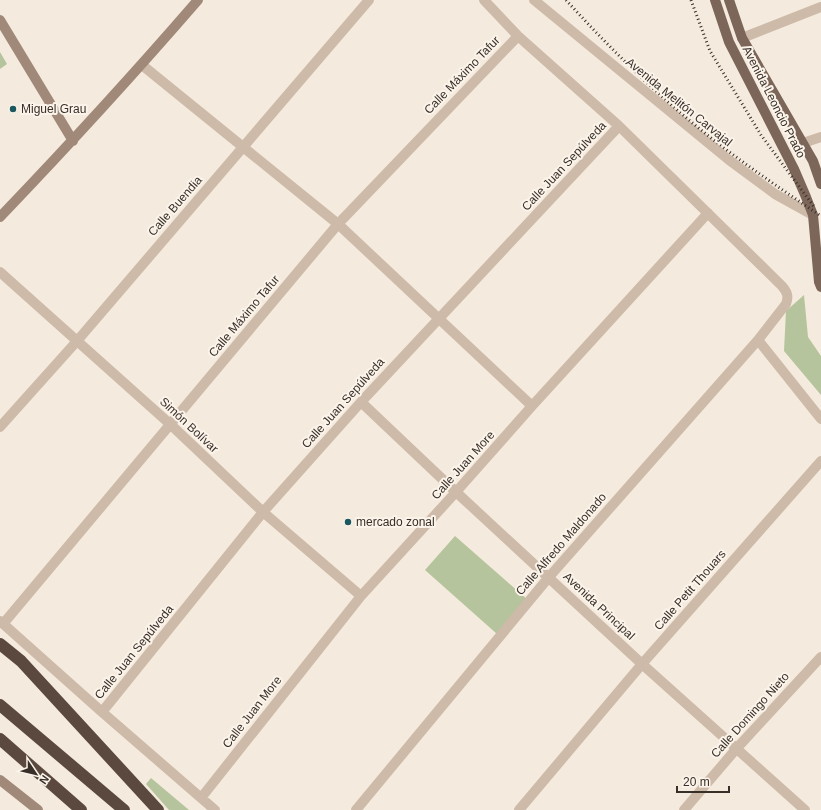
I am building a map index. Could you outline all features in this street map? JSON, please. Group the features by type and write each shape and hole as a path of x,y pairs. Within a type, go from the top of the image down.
{"highway":[{"path":"0,644 21,661 158,810"},
{"path":"0,705 124,810"},
{"path":"0,739 81,810"}],"main road":[{"name":"Avenida Leoncio Prado","path":"715,0 729,42 817,217 819,282 821,287"},
{"name":"Avenida Leoncio Prado","path":"729,0 742,38 813,161 821,184"},
{"path":"813,161 821,170"}],"street":[{"path":"0,217 73,141 142,65 198,0"},
{"name":"Calle Buendia","path":"0,427 77,341 369,0"},
{"path":"484,0 518,36 619,126 708,213"},
{"name":"Avenida Melitón Carvajal","path":"534,0 729,160 775,194 817,217"},
{"path":"742,38 821,7"},
{"path":"0,20 73,141"},
{"name":"Calle Máximo Tafur","path":"2,622 338,224 518,36"},
{"path":"142,65 338,224 532,406"},
{"name":"Calle Juan Sepúlveda","path":"102,712 263,512 361,402 619,126"},
{"path":"803,143 821,137"},
{"name":"Calle Alfredo Maldonado","path":"356,810 549,577 758,340 786,304 788,298 787,292 782,286 708,213"},
{"name":"Calle Juan More","path":"201,798 361,596 708,213"},
{"name":"Simón Bolívar","path":"0,272 170,424 263,512 361,596"},
{"path":"758,340 821,419"},
{"name":"Avenida Principal","path":"361,402 642,664 805,810"},
{"name":"Calle Petit Thouars","path":"519,810 642,664 821,461"},
{"path":"2,622 102,712 215,810"},
{"name":"Calle Domingo Nieto","path":"684,810 737,748 821,656"},
{"path":"0,780 38,810"}],"green space":[{"path":"0,52 7,64 0,69"},
{"path":"804,295 808,337 821,356 821,395 784,351 786,311"},
{"path":"455,536 528,600 497,634 425,570"},
{"path":"151,778 189,810 169,810 146,784"}],"railway":[{"path":"566,0 628,65 678,111 741,161 821,216"},
{"path":"691,0 710,51 761,135 815,208"}],"place":[{"name":"Miguel Grau","path":"13,109"},
{"name":"mercado zonal","path":"348,522"}]}
